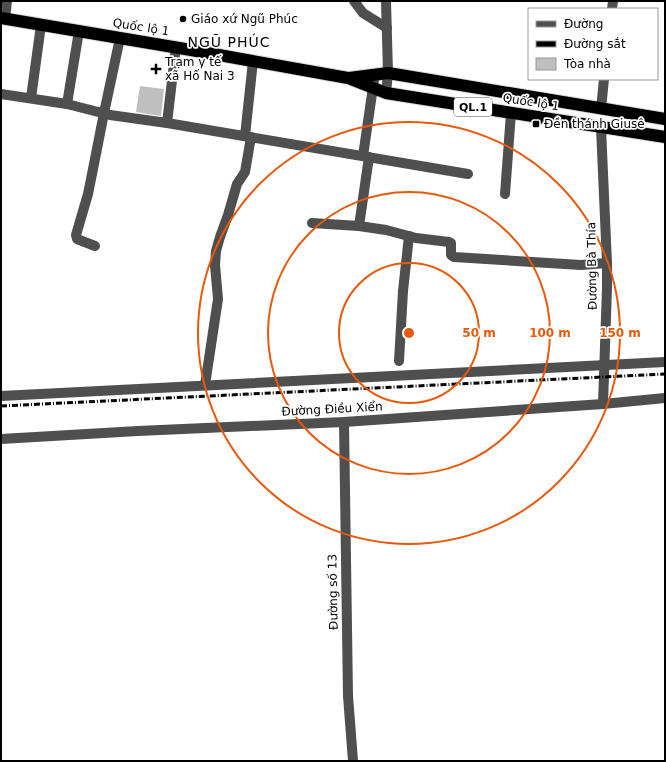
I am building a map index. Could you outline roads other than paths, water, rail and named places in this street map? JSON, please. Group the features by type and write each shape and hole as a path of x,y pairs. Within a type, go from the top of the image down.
{"highway":[{"name":"Quốc lộ 1","path":"3,18 348,78 386,93 665,137"},
{"name":"Quốc lộ 1","path":"348,78 388,73 665,119"},
{"path":"601,109 602,128"}],"street":[{"path":"3,18 7,1"},
{"path":"354,1 363,14 387,28"},
{"path":"386,1 388,73 386,93"},
{"path":"31,98 41,24"},
{"path":"67,104 79,31"},
{"path":"95,246 77,239 76,235 88,194 120,38"},
{"path":"168,122 176,47"},
{"path":"205,385 218,299 215,264 216,251 238,184 245,172 253,61"},
{"path":"359,226 372,88 375,75"},
{"path":"601,109 604,80"},
{"path":"1,94 67,104 110,115 168,122 468,174"},
{"path":"505,194 511,113"},
{"name":"Đường Bà Thía","path":"602,128 607,263 603,404"},
{"path":"312,223 359,226 386,230 416,238 449,242 451,243 451,255 454,257 581,264 607,263"},
{"path":"399,361 403,291 409,236"},
{"path":"1,396 665,362"},
{"name":"Đường Điều Xiển","path":"1,439 138,431 344,422 603,404 665,398"},
{"name":"Đường số 13","path":"344,422 348,696 353,761"}],"railway":[{"path":"1,406 665,374"}],"place":[{"name":"Giáo xứ Ngũ Phúc","path":"183,19"},
{"name":"Trạm y tế xã Hố Nai 3","path":"156,69"},
{"name":"Đền thánh Giusê","path":"536,124"}],"district":[{"name":"NGŨ PHÚC","path":"229,42"}]}
